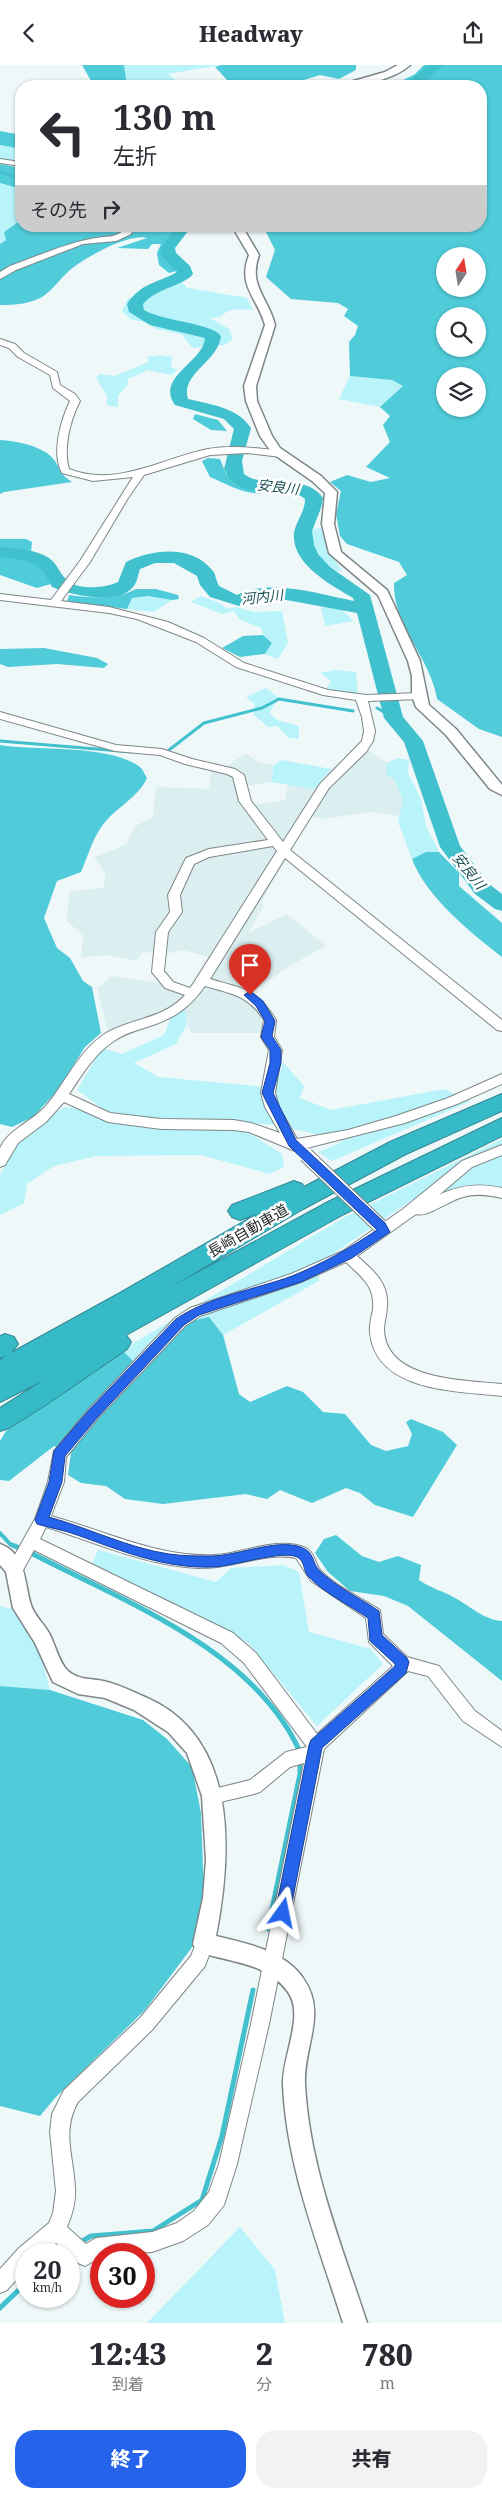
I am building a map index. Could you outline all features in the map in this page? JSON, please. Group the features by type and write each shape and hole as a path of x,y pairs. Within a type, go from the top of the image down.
{"highway":[{"name":"長崎自動車道","path":"0,1372 46,1344 129,1301 295,1203 398,1148 502,1103"},
{"name":"長崎自動車道","path":"0,1393 336,1208 502,1126"},
{"path":"240,1211 398,1148"},
{"path":"0,1421 250,1254"}],"street":[{"path":"364,80 388,74 405,65"},
{"path":"0,161 15,163"},
{"path":"0,275 13,267 82,242 113,239 128,232"},
{"path":"241,232 254,255 248,267 248,281 270,324 269,333 262,347 250,387 250,396 270,443 281,454 316,477 331,492 328,525 335,553 383,593 414,661 418,676 413,697"},
{"path":"0,341 12,346 21,355 54,374 56,386 72,396 75,401 71,407 66,427 63,454 66,471 80,477 98,479 141,473 165,464 219,451 247,450 281,454"},
{"path":"57,598 85,562 123,498 141,473"},
{"path":"0,597 57,598 156,621 200,640 240,665 310,689 364,698 413,697 451,731 495,786 502,791"},
{"path":"0,1161 6,1145 14,1136 41,1119 62,1096 86,1057 99,1044 112,1036 170,1013 181,1006 202,981 280,846 332,775 367,745 371,734 371,725 364,698"},
{"path":"0,715 115,748 162,752 189,762 231,771 238,775 246,801 280,846 502,1027"},
{"path":"192,993 169,985 158,972 162,932 176,912 172,899 174,890 185,876 188,864 192,860 204,855 280,846"},
{"path":"202,981 250,995 260,1004 270,1021 267,1037 276,1050 268,1093 272,1107 294,1144 382,1229"},
{"path":"62,1096 108,1117 161,1124 234,1125 251,1128 294,1144 367,1129 477,1092 502,1079"},
{"path":"41,2243 56,2230 63,2213 66,2191 59,2132 61,2114 71,2096 146,2024 200,1960 214,1898 216,1860 212,1796 207,1778 194,1748 175,1726 141,1705 106,1691 78,1686 60,1676 42,1638 22,1608 24,1553 42,1520 56,1482 59,1455 93,1415 180,1322 195,1312 296,1279 348,1255 382,1229 408,1213 467,1164 502,1150"},
{"path":"408,1213 419,1212 430,1205 467,1190 488,1189 502,1193"},
{"path":"348,1255 375,1282 380,1294 377,1331 379,1347 384,1358 392,1366 408,1374 439,1382 502,1390"},
{"path":"42,1520 77,1530 127,1549 169,1559 213,1561 243,1558 280,1549 300,1553 308,1560 312,1571 322,1580 374,1615 375,1637 402,1662 433,1671 469,1716 502,1740"},
{"path":"0,1553 24,1553 227,1638 250,1658 315,1750 272,1965 228,2164 217,2198 201,2218 183,2231 152,2242 96,2248 84,2256 56,2230"},
{"path":"212,1796 254,1787 292,1757 315,1750 401,1669 402,1662"},
{"path":"204,1944 222,1947 272,1965 296,1985 304,2002 303,2026 294,2077 297,2119 310,2176 355,2323"},
{"path":"0,2283 15,2267"}],"shaded area":[{"path":"82,65 124,65 126,80 91,80"},
{"path":"124,65 221,65 168,74 176,80 126,80"},
{"path":"221,65 356,65 356,70 339,79 320,75 304,80 227,80 215,67"},
{"path":"424,65 502,65 502,737 479,729 437,699 428,670 399,614 395,599 394,583 407,575 399,562 347,544 340,536 336,514 341,491 330,482 347,475 371,482 390,478 366,467 390,442 383,425 390,416 380,407 403,386 392,380 350,376 349,342 355,335 358,326 344,316 348,309 338,303 291,299 266,277 275,250 266,232 487,232 487,80 404,80 415,74"},
{"path":"0,131 15,134 15,148 0,145"},
{"path":"0,145 15,148 15,163 0,164"},
{"path":"0,164 15,167 15,187 0,183"},
{"path":"0,183 15,187 15,224 4,232 6,240 0,244"},
{"path":"15,224 15,232 179,232 163,253 177,271 169,273 159,265 157,253 161,244 152,244 148,249 117,248 147,238 139,237 118,243 96,253 67,273 40,298 23,303 0,305 0,244 6,240 4,232"},
{"path":"170,282 181,282 188,288 247,298 253,310 231,310 220,317 210,318 229,329 233,339 225,345 193,348 181,334 156,329 146,322 132,320 122,311 128,298 147,295"},
{"path":"160,355 172,357 171,367 178,370 171,375 148,370 128,379 127,386 118,395 118,407 108,406 106,400 108,398 96,377 100,374 115,376 148,362 147,357"},
{"path":"350,376 392,380 403,386 380,407 339,399"},
{"path":"195,414 218,420 227,431 211,430 193,419"},
{"path":"0,440 22,443 44,452 55,461 63,475 72,482 0,494"},
{"path":"208,458 220,459 226,474 246,486 269,491 262,493 247,492 210,477 202,461"},
{"path":"321,528 329,552 343,572 327,567 314,553 310,530"},
{"path":"0,539 26,539 32,542 31,553 54,583 37,588 0,575"},
{"path":"136,589 156,589 178,595 179,599 172,600 148,596 132,598 127,609 67,602 69,595 111,597"},
{"path":"148,596 172,600 154,612 127,609 132,598"},
{"path":"201,596 220,603 227,609 236,607 255,612 282,611 288,643 278,659 265,654 272,643 263,635 261,628 239,619 234,611 222,614 191,602"},
{"path":"321,607 340,608 354,621 325,626"},
{"path":"263,635 272,643 265,654 240,657 222,648 243,636"},
{"path":"44,648 97,658 108,664 104,668 57,664 8,667 0,664 0,649"},
{"path":"335,670 356,672 358,694 326,689 331,681 320,673"},
{"path":"266,688 279,698 269,713 277,720 299,726 299,739 289,738 277,726 268,727 253,714 255,704 246,697"},
{"path":"0,745 74,750 112,755 128,760 141,768 147,778 143,786 111,815 100,829 81,872 57,881 44,918 57,948 70,958 83,981 92,987 101,1033 85,1047 57,1091 33,1117 12,1127 0,1124"},
{"path":"362,745 387,763 386,775 394,779 403,800 399,816 370,812 323,819 311,816 261,902 264,906 248,933 287,914 326,946 291,965 255,990 248,999 261,1015 262,1033 191,1033 184,1010 171,1017 156,1014 108,1032 97,988 112,976 189,988 208,957 183,950 165,954 143,952 136,961 107,955 81,957 83,936 66,920 70,891 104,888 105,873 94,857 126,845 134,827 153,817 156,787 209,789 211,771 227,766 246,753 258,762 274,765 271,782 245,786 254,805 285,800 288,784 314,789 331,769"},
{"path":"398,758 409,760 408,773 421,799 426,826 439,852 426,852 412,859 398,822 403,800 394,779 386,775 387,763"},
{"path":"282,760 331,769 314,789 271,782 274,765"},
{"path":"426,852 439,852 459,873 459,886 502,923 502,957 463,925 428,887 412,859"},
{"path":"185,1010 187,1024 176,1044 134,1063 159,1077 276,1088 283,1062 304,1086 300,1098 331,1110 444,1089 471,1101 332,1161 318,1152 344,1141 277,1125 159,1119 107,1112 77,1090 102,1048 122,1054 164,1035 171,1017"},
{"path":"64,1107 77,1108 114,1122 248,1132 282,1154 284,1167 270,1174 201,1155 97,1156 54,1166 27,1184 24,1203 0,1215 0,1175 17,1143"},
{"path":"502,1139 502,1191 471,1185 412,1200 318,1264 319,1281 223,1335 209,1318 186,1322 142,1371 122,1350 345,1217"},
{"path":"209,1317 223,1335 239,1394 250,1402 287,1386 303,1392 323,1412 345,1414 371,1445 386,1451 408,1446 412,1434 406,1422 411,1419 443,1432 457,1445 413,1517 375,1505 360,1493 346,1488 312,1503 280,1490 267,1499 246,1494 163,1504 125,1499 106,1486 81,1483 68,1475 71,1453 54,1446 9,1481 0,1480 0,1441 6,1431 122,1350 143,1371 186,1322"},
{"path":"336,1535 362,1556 379,1562 398,1556 421,1565 419,1580 489,1618 502,1621 502,1681 408,1606 384,1596 350,1591 328,1572 315,1553 324,1539"},
{"path":"98,1550 216,1582 231,1568 284,1565 299,1572 309,1632 371,1649 383,1664 317,1726 248,1643 200,1616 91,1566"},
{"path":"0,1606 16,1610 39,1648 50,1690 0,1686"},
{"path":"0,1686 50,1690 143,1720 167,1739 192,1767 201,1813 204,1895 193,1946 145,2010 55,2098 40,2116 0,2106"},
{"path":"240,2227 275,2270 285,2323 147,2323"}],"waterway":[{"name":"安良川","path":"418,80 437,65"},
{"path":"0,172 15,177"},
{"name":"安良川","path":"180,232 168,248 168,254 185,269 185,274 158,285 145,293 135,304 137,312 155,322 194,329 213,336 208,352 185,376 180,384 178,393 181,402 230,415 243,428 233,466 237,477 253,485 305,491 314,498 313,508 303,535 309,555 333,578 361,595 394,718 413,741 450,847 482,889 502,904"},
{"name":"河内川","path":"0,552 35,558 49,566 58,583 83,592 101,593 118,589 126,585 132,566 152,558 170,556 179,558 197,567 206,574 212,589 217,593 239,601 249,596 281,594 318,599 364,609"},
{"path":"169,750 204,723 262,708 279,699 353,711"},
{"path":"377,708 394,718"},
{"path":"0,741 132,752"},
{"path":"0,1533 10,1544 15,1546"},
{"path":"12,1545 22,1549"},
{"path":"29,1552 144,1610 219,1656 251,1684 279,1716 300,1752"},
{"path":"268,1929 300,1774 300,1759"},
{"path":"79,2243 91,2236 153,2231 202,2200 222,2136 253,1990"},
{"path":"0,2308 15,2294"}],"route":[{"path":"250,995 260,1004 270,1021 267,1037 276,1050 268,1093 272,1107 283,1128 292,1143 380,1226 384,1232 348,1255 296,1279 250,1292 195,1312 180,1322 93,1415 59,1455 56,1482 42,1520 77,1530 127,1549 169,1559 213,1561 243,1558 280,1549 300,1553 308,1560 312,1571 322,1580 374,1615 375,1637 383,1642 402,1662 401,1669 316,1745 283,1913"}]}
